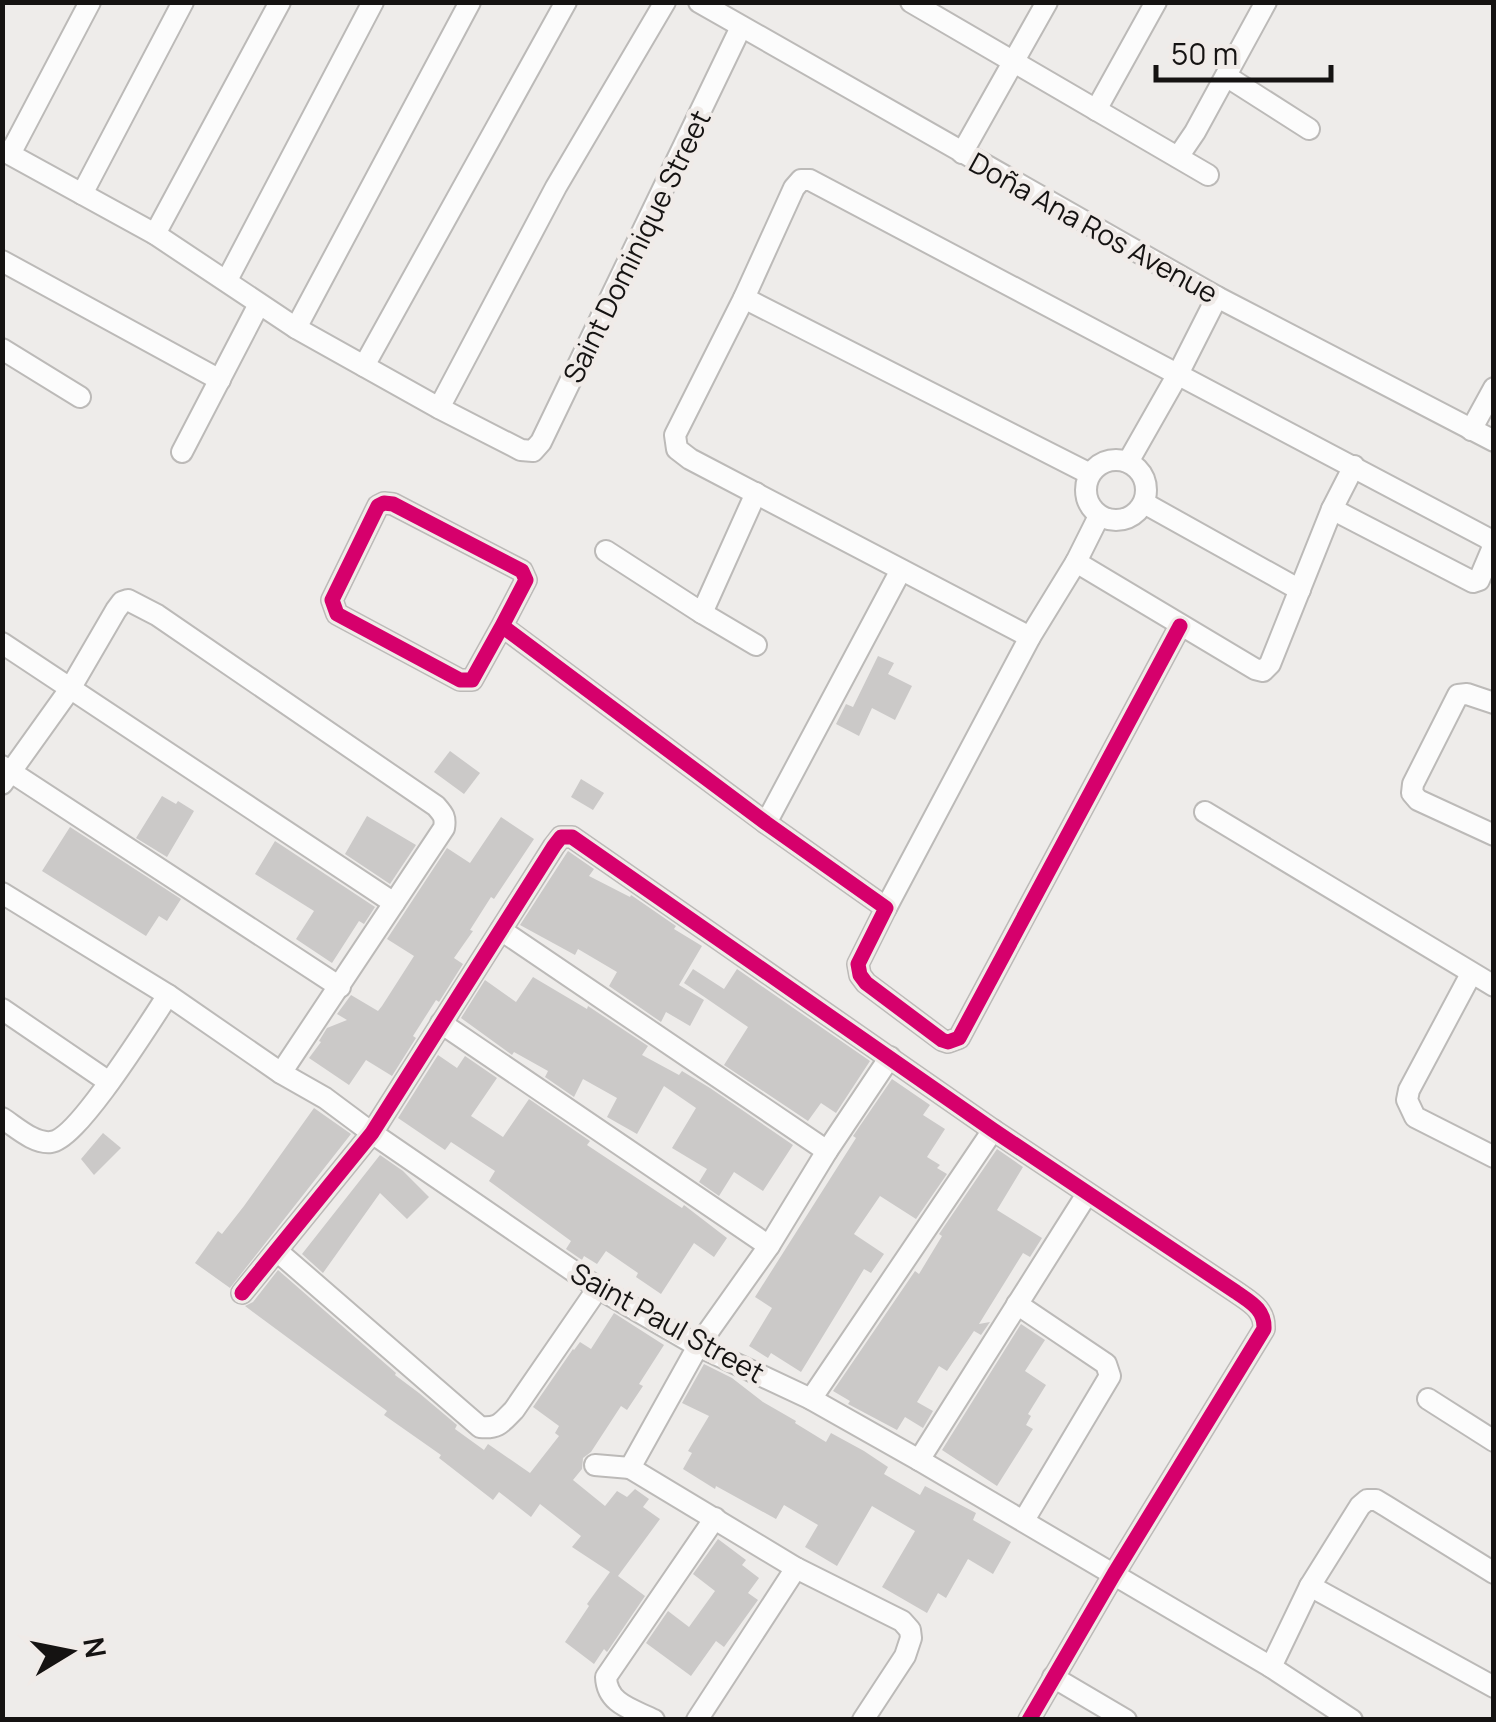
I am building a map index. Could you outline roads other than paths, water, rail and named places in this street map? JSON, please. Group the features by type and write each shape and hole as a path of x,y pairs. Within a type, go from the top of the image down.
{"street":[{"path":"90,2 6,152 155,234 296,328 439,408 556,187 665,2"},
{"path":"82,194 184,2"},
{"path":"155,234 280,2"},
{"path":"227,280 373,2"},
{"path":"296,328 470,2"},
{"path":"364,366 566,2"},
{"name":"Doña Ana Ros Avenue","path":"700,2 735,16 962,153 1217,297 1494,441"},
{"path":"911,2 934,8 1012,63 1208,175"},
{"path":"962,153 1047,2"},
{"path":"1096,110 1156,2"},
{"path":"1178,157 1266,2"},
{"name":"Saint Dominique Street","path":"439,408 522,450 533,451 542,442 735,16"},
{"path":"1226,76 1310,129"},
{"path":"1030,637 690,460 676,444 676,435 800,180 806,178 1354,466 1489,539 1493,547 1479,580 1474,582 1332,509"},
{"path":"2,261 220,380"},
{"path":"1128,462 1217,297"},
{"path":"744,298 1090,474"},
{"path":"182,452 258,304"},
{"path":"2,349 80,397"},
{"path":"1471,430 1494,388"},
{"path":"1128,462 1140,472 1146,487 1144,503 1136,514 1124,520 1099,516 1089,504 1086,489 1090,474 1100,464 1128,462"},
{"path":"1076,562 1263,671 1270,664 1332,509 1354,466"},
{"path":"702,613 756,493"},
{"path":"1144,503 1300,590"},
{"path":"393,504 522,571 526,580 502,626 468,681 337,614 332,600 378,506 393,504"},
{"path":"1099,516 1030,637 858,964 866,983 942,1040 956,1040 1180,626"},
{"path":"606,551 756,645"},
{"path":"766,823 901,570"},
{"path":"281,1074 340,987 444,828 444,814 157,614 134,601 122,602 70,689 5,774 340,987"},
{"path":"502,626 886,908"},
{"path":"2,643 394,902"},
{"path":"1493,832 1418,800 1412,793 1458,695 1468,694 1494,703"},
{"path":"1205,812 1494,986"},
{"path":"242,1293 372,1133 554,846 561,837 572,837 1260,1311 1264,1329 1030,1720"},
{"name":"Saint Paul Street","path":"2,893 168,996 281,1074 325,1098 598,1288 698,1346 811,1399 1024,1520 1270,1667 1339,1716"},
{"path":"501,930 828,1152"},
{"path":"1471,974 1406,1100 1415,1117 1494,1158"},
{"path":"2,1118 35,1140 61,1140 109,1082 168,996"},
{"path":"2,1008 109,1082"},
{"path":"441,1024 769,1246"},
{"path":"630,1468 698,1346 769,1246 890,1057"},
{"path":"811,1399 993,1130"},
{"path":"919,1460 1086,1194"},
{"path":"277,1251 480,1426 492,1428 514,1410 598,1288"},
{"path":"1017,1304 1106,1364 1110,1376 1024,1520"},
{"path":"1428,1400 1494,1441"},
{"path":"595,1465 630,1468 796,1568 902,1621 911,1638 904,1656 863,1720"},
{"path":"1270,1667 1310,1586 1366,1500 1376,1500 1494,1573"},
{"path":"654,1720 614,1699 608,1692 606,1677 715,1518"},
{"path":"697,1720 796,1568"},
{"path":"1310,1586 1494,1687"},
{"path":"1053,1678 1126,1720"}]}
